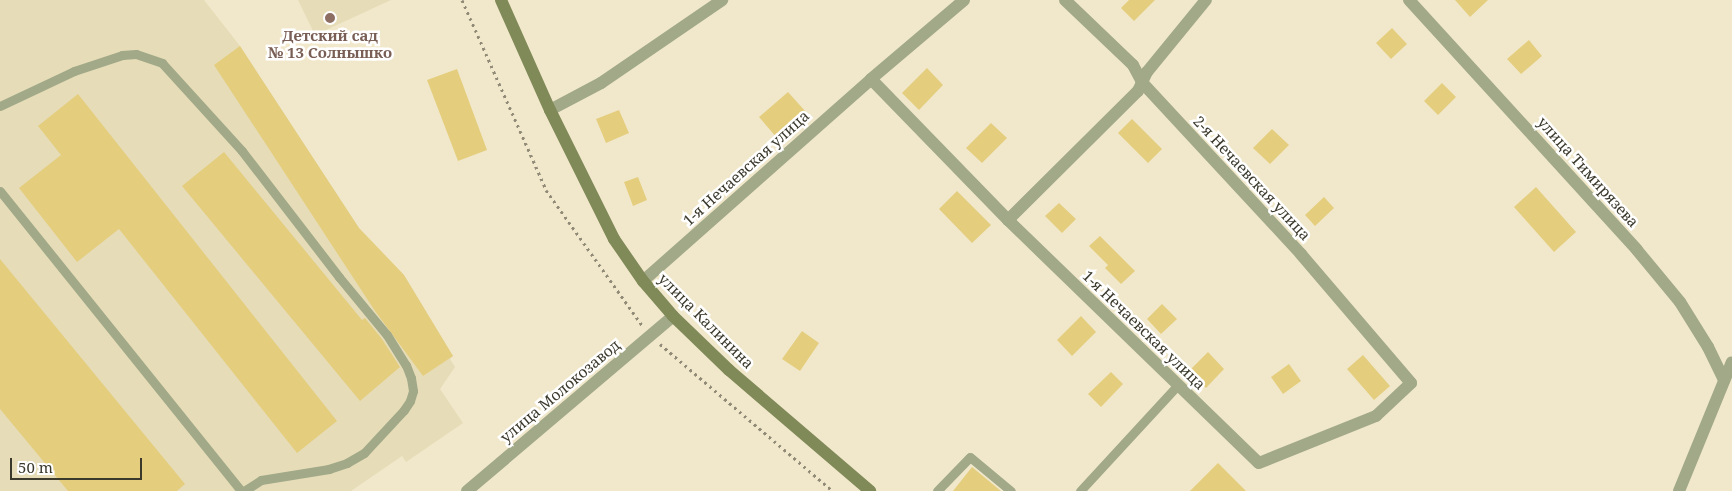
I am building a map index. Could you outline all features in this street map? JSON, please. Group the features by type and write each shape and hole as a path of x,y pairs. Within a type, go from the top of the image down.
{"main road":[{"name":"улица Калинина","path":"502,0 550,110 614,239 643,281 673,316 729,370 870,491"}],"street":[{"path":"550,110 601,83 722,0"},
{"name":"1-я Нечаевская улица","path":"643,281 871,79 964,0"},
{"name":"2-я Нечаевская улица","path":"1065,0 1133,66 1142,82 1301,254 1411,383 1376,416 1259,463"},
{"path":"1008,220 1138,91 1147,72 1206,0"},
{"name":"улица Тимирязева","path":"1408,0 1637,250 1680,302 1708,347 1724,380"},
{"name":"1-я Нечаевская улица","path":"871,79 1008,220 1259,463"},
{"name":"улица Молокозавод","path":"467,491 673,316"},
{"path":"1679,491 1732,362"}],"lane":[{"path":"0,106 74,71 122,55 136,54 162,63 242,151 339,277 387,335 406,365 411,378 412,391 410,401 364,453 348,462 329,469 261,480 242,491 0,191"},
{"path":"1080,491 1178,386"},
{"path":"938,491 970,457 1011,491"}],"shaded area":[{"path":"0,0 204,0 240,46 359,228 404,275 453,356 450,359 455,367 440,389 463,423 406,462 402,456 351,491 0,491"},
{"name":"Детский сад № 13 Солнышко","path":"298,0 391,0 315,35"}],"building":[{"path":"1129,0 1155,0 1134,21 1121,8"},
{"path":"1455,0 1488,0 1470,17"},
{"path":"1392,28 1407,44 1391,59 1376,43"},
{"path":"1529,40 1542,56 1521,74 1507,59"},
{"path":"240,46 359,228 404,275 453,356 423,376 375,311 214,65"},
{"path":"927,68 943,85 919,110 902,93"},
{"path":"457,69 487,150 458,161 427,80"},
{"path":"1442,83 1456,97 1438,115 1424,101"},
{"path":"788,92 806,112 777,138 759,117"},
{"path":"78,94 337,421 297,453 119,229 77,262 19,188 61,155 38,126"},
{"path":"619,110 629,133 606,143 596,119"},
{"path":"1132,119 1162,149 1148,163 1118,133"},
{"path":"991,123 1007,138 982,163 966,148"},
{"path":"1272,129 1289,145 1270,164 1253,148"},
{"path":"224,152 362,320 365,318 382,339 400,367 360,401 182,186"},
{"path":"638,177 647,200 633,206 624,182"},
{"path":"1536,187 1576,232 1554,252 1514,207"},
{"path":"957,191 991,225 972,243 939,209"},
{"path":"1324,197 1334,208 1315,226 1305,215"},
{"path":"1059,203 1076,219 1062,233 1045,216"},
{"path":"1100,236 1135,271 1121,284 1105,268 1108,265 1089,246"},
{"path":"0,259 185,484 177,491 68,491 0,409"},
{"path":"1162,304 1177,319 1161,334 1147,319"},
{"path":"1081,316 1096,332 1072,356 1057,340"},
{"path":"802,331 819,343 800,371 782,359"},
{"path":"1208,352 1224,369 1206,388 1189,371"},
{"path":"1363,355 1390,386 1374,400 1347,369"},
{"path":"1289,364 1301,381 1283,394 1271,377"},
{"path":"1111,372 1123,384 1101,407 1088,394"},
{"path":"1218,463 1246,491 1190,491"},
{"path":"972,467 1001,491 953,491"}],"place":[{"name":"Детский сад № 13 Солнышко","path":"330,18"}]}
